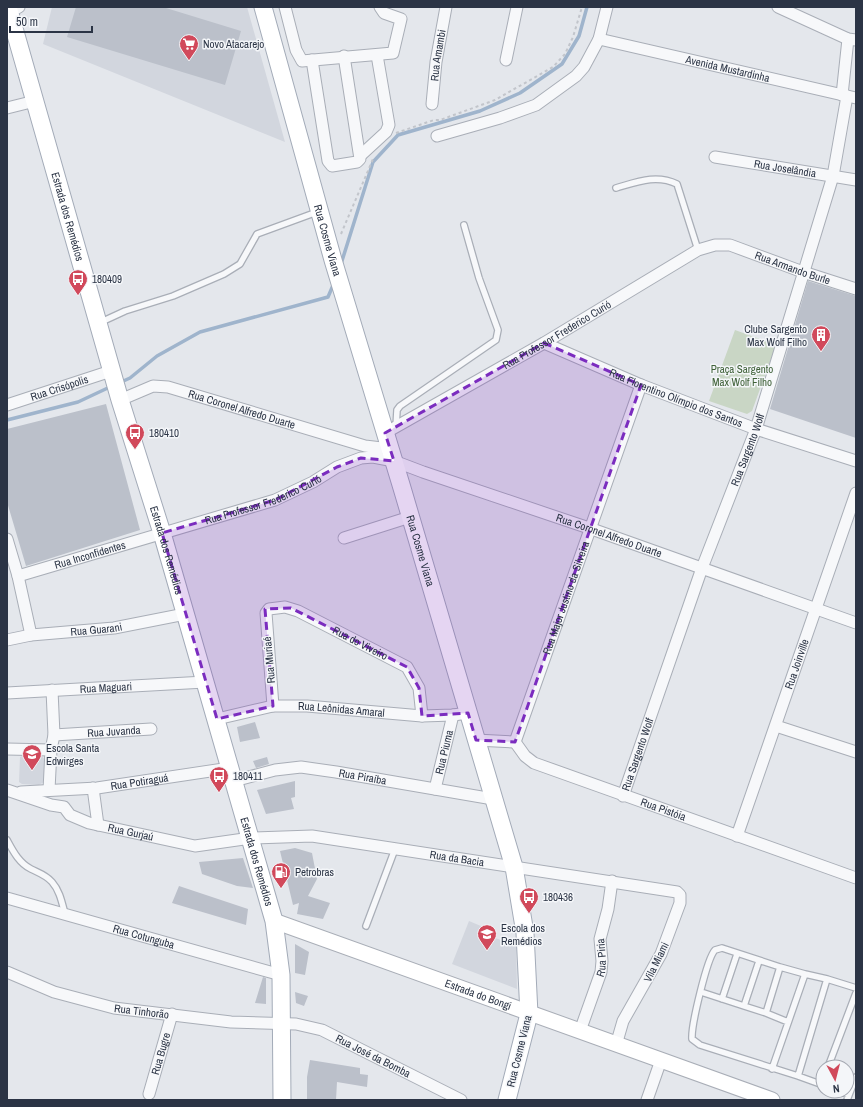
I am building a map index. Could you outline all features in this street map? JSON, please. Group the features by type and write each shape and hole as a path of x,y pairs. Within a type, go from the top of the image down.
{"main road":[{"name":"Rua Cosme Viana","path":"263,7 333,260 391,430 392,455 410,517 461,714 476,740 514,867 525,933 529,1014 507,1100"},
{"name":"Estrada dos Remédios","path":"11,10 111,372 162,533 217,719 274,921 281,975 282,1100"},
{"name":"Estrada do Bongi","path":"274,921 529,1014 772,1100"}],"street":[{"path":"285,7 300,60 390,54 395,51 401,21 400,18 381,11 380,7"},
{"name":"Rua Amambi","path":"432,104 436,62 446,7"},
{"path":"506,60 517,7"},
{"path":"437,136 500,118 536,105 576,76 584,67 599,39 607,7"},
{"path":"778,7 786,9 852,39"},
{"name":"Avenida Mustardinha","path":"599,39 848,96"},
{"name":"Rua Sargento Wolf","path":"623,796 702,568 756,429 803,272 834,176 848,96 852,39"},
{"path":"312,60 328,161 332,166 357,162 361,155 386,132 389,125 377,55"},
{"path":"344,56 361,155"},
{"path":"7,108 35,101"},
{"name":"Rua Joselândia","path":"715,157 856,180"},
{"name":"Rua Professor Frederico Curió","path":"391,430 544,343 698,250 715,245 730,245"},
{"name":"Rua Armando Burle","path":"730,245 803,272 856,289"},
{"name":"Rua Florentino Olímpio dos Santos","path":"544,343 641,385 756,429 856,461"},
{"name":"Rua Crisópolis","path":"7,405 111,372"},
{"name":"Rua Major Justino da Silveira","path":"515,742 641,385"},
{"name":"Rua Coronel Alfredo Duarte","path":"118,396 153,386 168,387 365,446 392,455 423,472 590,528 856,623"},
{"name":"Rua Coronel Alfredo Duarte","path":"361,458 392,455"},
{"name":"Rua Professor Frederico Curió","path":"162,533 275,500 313,482 337,467 361,458"},
{"name":"Rua Joinville","path":"737,836 856,493"},
{"path":"344,538 410,517"},
{"name":"Rua Inconfidentes","path":"18,576 162,533"},
{"path":"7,539 18,576 31,636"},
{"name":"Rua do Viveiro","path":"266,613 269,609 291,608 407,667 419,688 422,716"},
{"name":"Rua Muriaé","path":"266,613 273,706"},
{"name":"Rua Guarani","path":"7,640 31,636 114,628 185,614"},
{"name":"Rua Maguari","path":"7,693 205,682"},
{"path":"49,790 51,750 54,736 52,690"},
{"name":"Rua Leônidas Amaral","path":"217,719 273,706 307,706 422,716 461,714"},
{"name":"Rua Piuma","path":"435,789 461,714"},
{"path":"776,726 856,752"},
{"name":"Rua Juvanda","path":"54,736 151,728"},
{"path":"476,740 515,742"},
{"name":"Rua Pistóia","path":"515,742 524,756 534,763 856,878"},
{"path":"7,749 51,750"},
{"name":"Rua Piraíba","path":"232,775 301,768 336,772 493,799"},
{"name":"Rua Potiraguá","path":"49,790 93,788 232,775"},
{"path":"93,788 98,825"},
{"name":"Rua Gurjaú","path":"12,791 49,790"},
{"name":"Rua Gurjaú","path":"12,791 52,805 64,807 70,815 98,825 195,846 251,838"},
{"name":"Rua da Bacia","path":"251,838 312,836 662,888"},
{"name":"Rua Piria","path":"580,1031 601,972 602,961 600,939 608,909 612,881"},
{"name":"Vila Miami","path":"616,1045 623,1021 655,968 680,903 679,893 662,888"},
{"name":"Rua Cotunguba","path":"7,898 281,975"},
{"name":"Rua Tinhorão","path":"7,972 54,992 114,1008 231,1022 281,1023"},
{"name":"Rua Bugre","path":"148,1094 172,1014"},
{"name":"Rua José da Bomba","path":"281,1023 296,1024 322,1030 461,1100"},
{"path":"647,1100 661,1060"}],"lane":[{"path":"616,188 653,178 667,179 677,184 698,250"},
{"path":"98,324 125,311 173,296 224,274 240,264 257,234 301,216 319,211"},
{"path":"391,430 397,410 400,406 496,340 498,336 498,330 479,278 464,225"},
{"path":"7,840 16,856 23,863 43,874 52,882 59,894 65,914"},
{"path":"366,926 395,849"},
{"path":"815,1081 772,1069 695,1042 692,1039 692,1030 708,965 715,950 722,948 759,961 856,988"},
{"path":"722,999 738,954"},
{"path":"744,1006 759,961"},
{"path":"766,1013 780,967"},
{"path":"772,1069 805,974"},
{"path":"798,1076 827,979"},
{"path":"701,992 766,1013 788,1022"},
{"path":"831,1059 856,993"}],"highlighted area":[{"path":"544,343 641,385 515,742 476,740 468,713 422,716 419,688 407,667 291,608 265,609 273,706 217,719 162,533 275,500 337,467 361,458 394,461 385,433"}],"shaded area":[{"path":"52,7 247,7 285,142 43,44"},
{"name":"Escola Santa Edwirges","path":"24,755 41,755 45,760 44,782 39,785 22,784 19,782 20,757"},
{"name":"Escola dos Remédios","path":"469,921 488,929 486,935 507,942 516,941 517,989 452,964"}],"green space":[{"name":"Praça Sargento Max Wolf Filho","path":"735,330 776,345 752,411 747,414 709,401"}],"building":[{"name":"Novo Atacarejo","path":"76,7 166,7 241,31 225,85 67,37"},
{"name":"Clube Sargento Max Wolf Filho","path":"808,281 856,296 856,438 770,409"},
{"path":"106,404 140,530 26,566 7,502 7,429"},
{"path":"255,722 260,738 240,742 237,727"},
{"path":"267,757 269,764 256,768 253,761"},
{"path":"295,781 295,797 291,798 294,809 266,814 257,790"},
{"path":"295,848 312,853 317,879 308,896 330,903 323,919 297,914 299,903 293,905 280,851"},
{"path":"243,858 253,888 237,886 202,874 199,862"},
{"path":"179,886 248,909 246,925 172,903"},
{"path":"295,944 309,952 305,975 295,973"},
{"path":"263,977 266,978 266,1004 255,1003"},
{"path":"295,992 308,996 304,1006 296,1003"},
{"path":"310,1060 360,1068 360,1074 368,1075 367,1087 337,1082 336,1100 307,1100 307,1077"}],"waterway":[{"path":"341,264 373,162 398,135 480,111 520,93 562,64 579,36 587,7"},
{"path":"119,383 130,378 157,356 200,332 328,297 334,283"},
{"path":"7,420 78,402 112,386"}],"place":[{"name":"Novo Atacarejo","path":"189,61"},
{"name":"180409","path":"78,296"},
{"name":"Clube Sargento Max Wolf Filho","path":"821,352"},
{"name":"180410","path":"135,450"},
{"name":"Escola Santa Edwirges","path":"32,771"},
{"name":"180411","path":"219,793"},
{"name":"Petrobras","path":"281,889"},
{"name":"180436","path":"529,914"},
{"name":"Escola dos Remédios","path":"487,951"}]}
